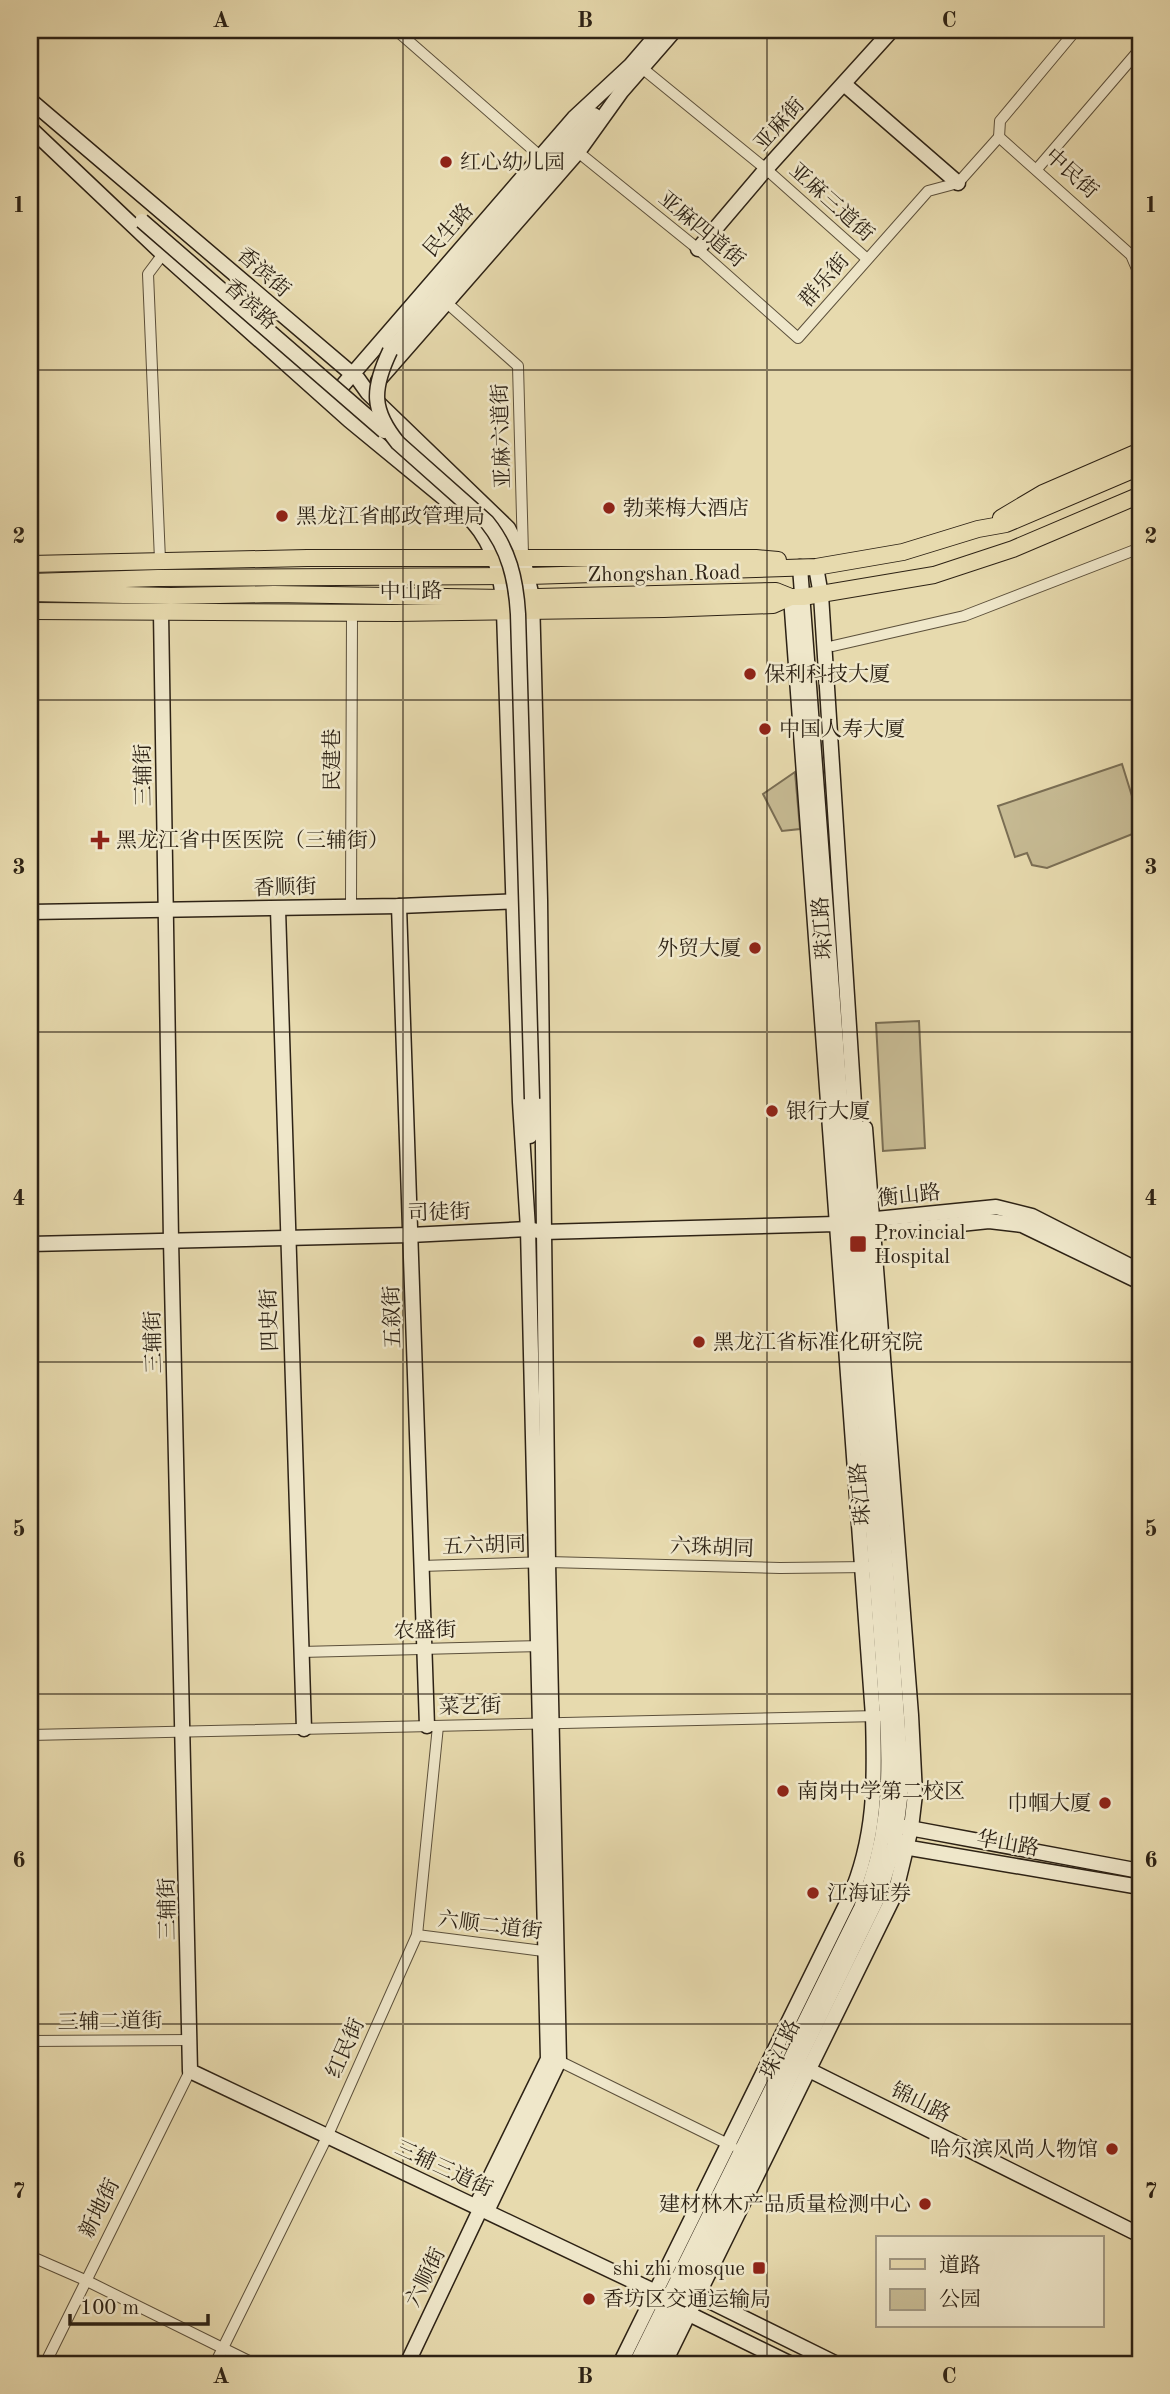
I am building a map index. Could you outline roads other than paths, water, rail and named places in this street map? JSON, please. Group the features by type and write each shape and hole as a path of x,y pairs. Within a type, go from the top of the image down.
{"main road":[{"path":"981,528 1043,492 1140,451"},
{"name":"Zhongshan Road","path":"500,577 808,567 903,552 981,528 1006,524 1140,467"},
{"path":"797,597 934,575 1013,549 1140,495"},
{"path":"307,558 319,568 340,577"},
{"path":"286,577 307,558"},
{"path":"30,564 307,558 756,558 781,560 808,567"},
{"path":"118,563 180,578"},
{"name":"中山路","path":"30,582 158,578 500,577"},
{"path":"30,593 171,596 274,594 503,605"},
{"path":"274,594 309,613"},
{"path":"129,610 171,596"},
{"name":"中山路","path":"30,611 352,613 531,604 774,605 797,597"}],"street":[{"path":"396,30 540,156"},
{"name":"民生路","path":"368,393 578,152 661,30"},
{"name":"民生路","path":"329,401 574,118 636,67 675,30"},
{"path":"844,83 958,183 999,136 1000,121 1076,30"},
{"name":"亚麻街","path":"698,249 887,32"},
{"path":"1037,169 1140,49"},
{"path":"398,443 381,419 376,394 378,378 390,351 636,67"},
{"name":"亚麻三道街","path":"636,67 766,169 867,259"},
{"name":"香滨街","path":"30,100 352,374 463,486 488,506 508,528 523,558 529,576 531,604 540,900 535,1231"},
{"name":"香滨路","path":"30,128 163,254 349,420 452,504 479,529 495,558 503,605 527,1211"},
{"name":"中民街","path":"999,136 1131,255 1140,276"},
{"path":"42,139 142,221 487,522 496,533 512,568 518,614 532,1099 527,1211 535,1231 552,1952 559,2061 482,2209"},
{"name":"亚麻四道街","path":"578,152 698,249 798,338"},
{"name":"群乐街","path":"798,338 928,191 958,183"},
{"path":"160,560 148,274 163,254"},
{"name":"亚麻六道街","path":"447,303 518,366 523,558"},
{"path":"832,646 964,616 1140,548"},
{"name":"珠江路","path":"650,2364 679,2300 803,2067 879,1895 888,1873 888,1845 902,1783 869,1567 860,1226 832,646 826,594 808,567"},
{"name":"珠江路","path":"808,567 797,597 860,1226"},
{"name":"珠江路","path":"664,2364 679,2300 735,2148 849,1899 888,1845 892,1825 875,1776 892,1715 860,1226 826,594"},
{"name":"三辅街","path":"161,612 171,1240 190,2071"},
{"name":"民建巷","path":"351,906 352,613"},
{"name":"香顺街","path":"30,912 278,909 540,900"},
{"name":"五叙街","path":"399,906 424,1649 433,1726"},
{"name":"四史街","path":"278,909 304,1729"},
{"name":"衡山路","path":"860,1226 996,1208 1013,1210 1031,1216 1140,1271"},
{"name":"衡山路","path":"860,1226 989,1222 1021,1225 1140,1282"},
{"name":"司徒街","path":"30,1244 860,1226"},
{"name":"六珠胡同","path":"542,1562 780,1568 869,1567"},
{"name":"五六胡同","path":"421,1566 542,1562"},
{"name":"农盛街","path":"301,1652 544,1646"},
{"name":"菜艺街","path":"30,1735 892,1715"},
{"name":"红民街","path":"215,2364 327,2137 417,1935 433,1726"},
{"name":"华山路","path":"892,1825 1140,1871"},
{"name":"华山路","path":"888,1845 1140,1887"},
{"name":"六顺二道街","path":"417,1935 552,1952"},
{"path":"482,2209 548,2059 552,1952"},
{"name":"三辅二道街","path":"30,2041 191,2040"},
{"path":"559,2061 735,2148"},
{"name":"锦山路","path":"803,2067 1140,2235"},
{"name":"三辅三道街","path":"190,2071 679,2300"},
{"name":"新地街","path":"45,2364 190,2071"},
{"name":"六顺街","path":"407,2364 482,2209"},
{"path":"30,2256 85,2280 255,2364"},
{"path":"679,2300 791,2364"},
{"path":"679,2300 837,2364"},
{"name":"珠江路","path":"620,2364 679,2300"},
{"name":"珠江路","path":"636,2364 679,2300"}],"place":[{"name":"红心幼儿园","path":"446,162"},
{"name":"勃莱梅大酒店","path":"609,508"},
{"name":"黑龙江省邮政管理局","path":"282,516"},
{"name":"保利科技大厦","path":"750,674"},
{"name":"中国人寿大厦","path":"765,729"},
{"name":"黑龙江省中医医院（三辅街）","path":"100,840"},
{"name":"外贸大厦","path":"755,948"},
{"name":"银行大厦","path":"772,1111"},
{"name":"Provincial Hospital","path":"858,1244"},
{"name":"黑龙江省标准化研究院","path":"699,1342"},
{"name":"南岗中学第二校区","path":"783,1791"},
{"name":"巾帼大厦","path":"1105,1803"},
{"name":"江海证券","path":"813,1893"},
{"name":"哈尔滨风尚人物馆","path":"1112,2149"},
{"name":"建材林木产品质量检测中心","path":"925,2204"},
{"name":"shi zhi mosque","path":"759,2268"},
{"name":"香坊区交通运输局","path":"589,2299"}]}
